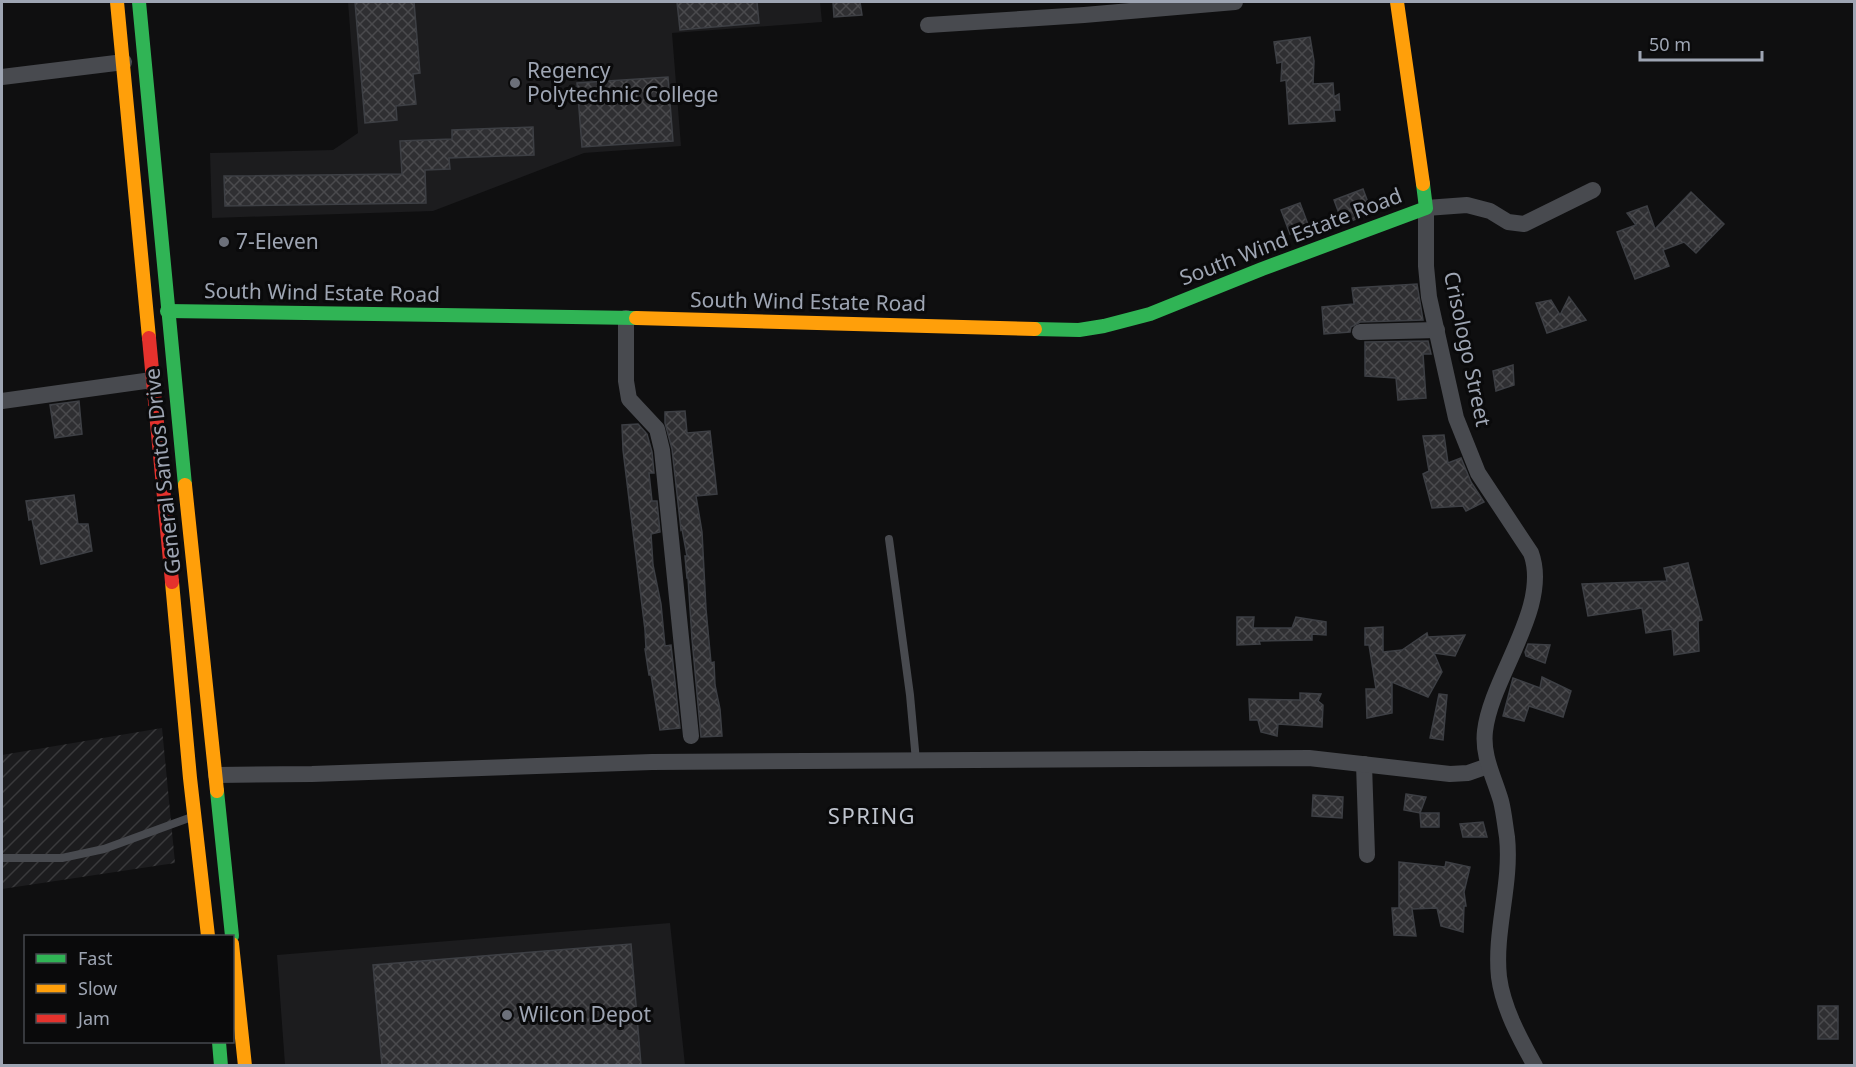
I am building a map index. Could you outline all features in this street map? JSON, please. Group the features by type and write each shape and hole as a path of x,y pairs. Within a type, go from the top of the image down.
{"main road":[{"name":"General Santos Drive","path":"117,2 152,380 208,935"},
{"name":"General Santos Drive","path":"139,2 156,165 167,311 232,935"},
{"name":"Crisologo Street","path":"1397,2 1426,208"},
{"name":"South Wind Estate Road","path":"167,311 627,318 1079,330 1106,327 1156,313 1262,269 1426,208"},
{"path":"234,963 245,1065"},
{"path":"219,1043 221,1065"}],"street":[{"path":"928,25 1235,2"},
{"path":"2,77 124,62"},
{"path":"1426,208 1467,205 1490,212 1508,222 1524,224 1593,190"},
{"name":"Crisologo Street","path":"1426,208 1426,266 1429,297 1456,418 1478,473 1531,553 1535,563 1532,598 1518,641 1491,706 1487,720 1485,748 1488,766 1501,801 1509,855 1507,891 1499,949 1500,977 1507,1007 1535,1065"},
{"path":"627,318 626,381 629,399 657,429 662,450 692,736"},
{"path":"1360,332 1437,330"},
{"path":"2,400 152,380"},
{"path":"216,775 324,774 652,762 916,760 1308,758 1450,774 1488,766"},
{"path":"1364,764 1367,855"}],"lane":[{"path":"889,539 910,695 916,760"},
{"path":"2,858 62,858 105,849 195,815"}],"shaded area":[{"name":"Regency Polytechnic College","path":"348,2 820,2 822,22 672,33 681,146 584,153 433,211 212,218 210,153 333,150 358,133"},
{"path":"162,728 175,863 2,889 2,755"},
{"path":"670,923 685,1065 285,1065 277,955"}],"building":[{"path":"355,2 414,2 420,73 413,74 416,104 396,106 397,120 365,123"},
{"path":"677,2 757,2 759,23 680,30"},
{"path":"833,2 860,2 862,15 834,17"},
{"path":"1310,37 1314,61 1313,84 1333,83 1334,97 1339,94 1340,110 1334,110 1335,121 1289,124 1286,80 1281,81 1282,62 1277,63 1274,42"},
{"path":"668,77 673,141 582,147 577,83"},
{"path":"533,127 534,155 449,158 450,169 425,170 426,203 225,206 224,176 402,174 400,141 452,139 452,130"},
{"path":"1363,189 1372,213 1343,224 1334,200"},
{"path":"1691,192 1724,224 1696,253 1684,242 1663,250 1669,266 1635,279 1617,232 1636,225 1627,213 1647,206 1655,229"},
{"path":"1300,203 1309,227 1290,234 1281,210"},
{"path":"1417,284 1423,320 1360,322 1351,327 1350,332 1324,334 1322,307 1354,304 1352,288"},
{"path":"1569,297 1586,320 1547,333 1536,303 1551,300 1560,315"},
{"path":"1428,341 1431,354 1423,354 1426,398 1398,400 1396,378 1365,376 1365,342"},
{"path":"1513,365 1514,385 1496,391 1493,371"},
{"path":"79,401 82,434 55,438 50,405"},
{"path":"685,411 687,433 710,431 717,494 696,496 702,532 711,663 714,662 722,736 701,737 685,556 687,556 681,530 672,449 665,423 665,412"},
{"path":"638,424 647,434 652,452 654,473 649,473 652,501 657,501 660,532 651,534 653,565 661,604 665,646 671,645 680,728 660,730 645,649 645,630 622,425"},
{"path":"1444,435 1448,463 1461,458 1471,482 1484,502 1466,511 1463,506 1432,508 1423,474 1429,471 1423,436"},
{"path":"74,495 78,524 88,524 92,551 41,564 26,501"},
{"path":"1688,563 1702,620 1698,621 1699,651 1674,655 1672,629 1646,633 1642,608 1588,616 1582,584 1667,581 1664,568"},
{"path":"1237,617 1254,617 1253,628 1292,628 1296,617 1326,622 1326,635 1312,634 1312,640 1259,641 1260,644 1237,645"},
{"path":"1383,627 1383,652 1402,650 1427,633 1428,637 1465,635 1455,656 1434,653 1442,672 1428,697 1392,682 1392,713 1367,718 1366,689 1376,689 1369,645 1365,645 1365,628"},
{"path":"1528,644 1550,645 1545,663 1526,656"},
{"path":"1542,677 1571,691 1563,717 1529,706 1524,721 1503,716 1513,678 1540,688"},
{"path":"1300,693 1321,694 1318,701 1323,705 1322,727 1278,724 1277,736 1261,732 1258,720 1250,720 1249,699 1300,700"},
{"path":"1439,694 1447,695 1443,740 1430,738"},
{"path":"1406,794 1426,797 1420,813 1404,810"},
{"path":"1313,795 1343,797 1342,818 1312,816"},
{"path":"1420,813 1439,813 1439,827 1421,827"},
{"path":"1483,822 1487,837 1463,837 1460,824"},
{"path":"1399,862 1445,867 1446,862 1470,867 1464,892 1466,906 1464,906 1463,932 1441,926 1437,908 1412,909 1416,936 1394,935 1392,908 1399,908"},
{"name":"Wilcon Depot","path":"631,944 641,1065 382,1065 373,965"},
{"path":"1818,1006 1838,1006 1838,1039 1818,1039"}],"traffic: fast":[{"path":"139,2 185,485"},
{"path":"1035,329 1079,330 1150,314 1262,269 1426,208 1423,184"},
{"path":"167,311 636,318"},
{"path":"217,791 232,935"},
{"path":"219,1043 221,1066"}],"traffic: slow":[{"path":"117,2 149,338"},
{"path":"1397,2 1423,184"},
{"path":"636,318 1035,329"},
{"path":"185,485 217,791"},
{"path":"172,582 190,778 208,935"},
{"path":"234,963 245,1066"}],"traffic: jam":[{"path":"149,338 172,582"}],"place":[{"name":"Regency Polytechnic College","path":"515,83"},
{"name":"7-Eleven","path":"224,242"},
{"name":"Wilcon Depot","path":"507,1015"}],"district":[{"name":"SPRING","path":"872,816"}]}
